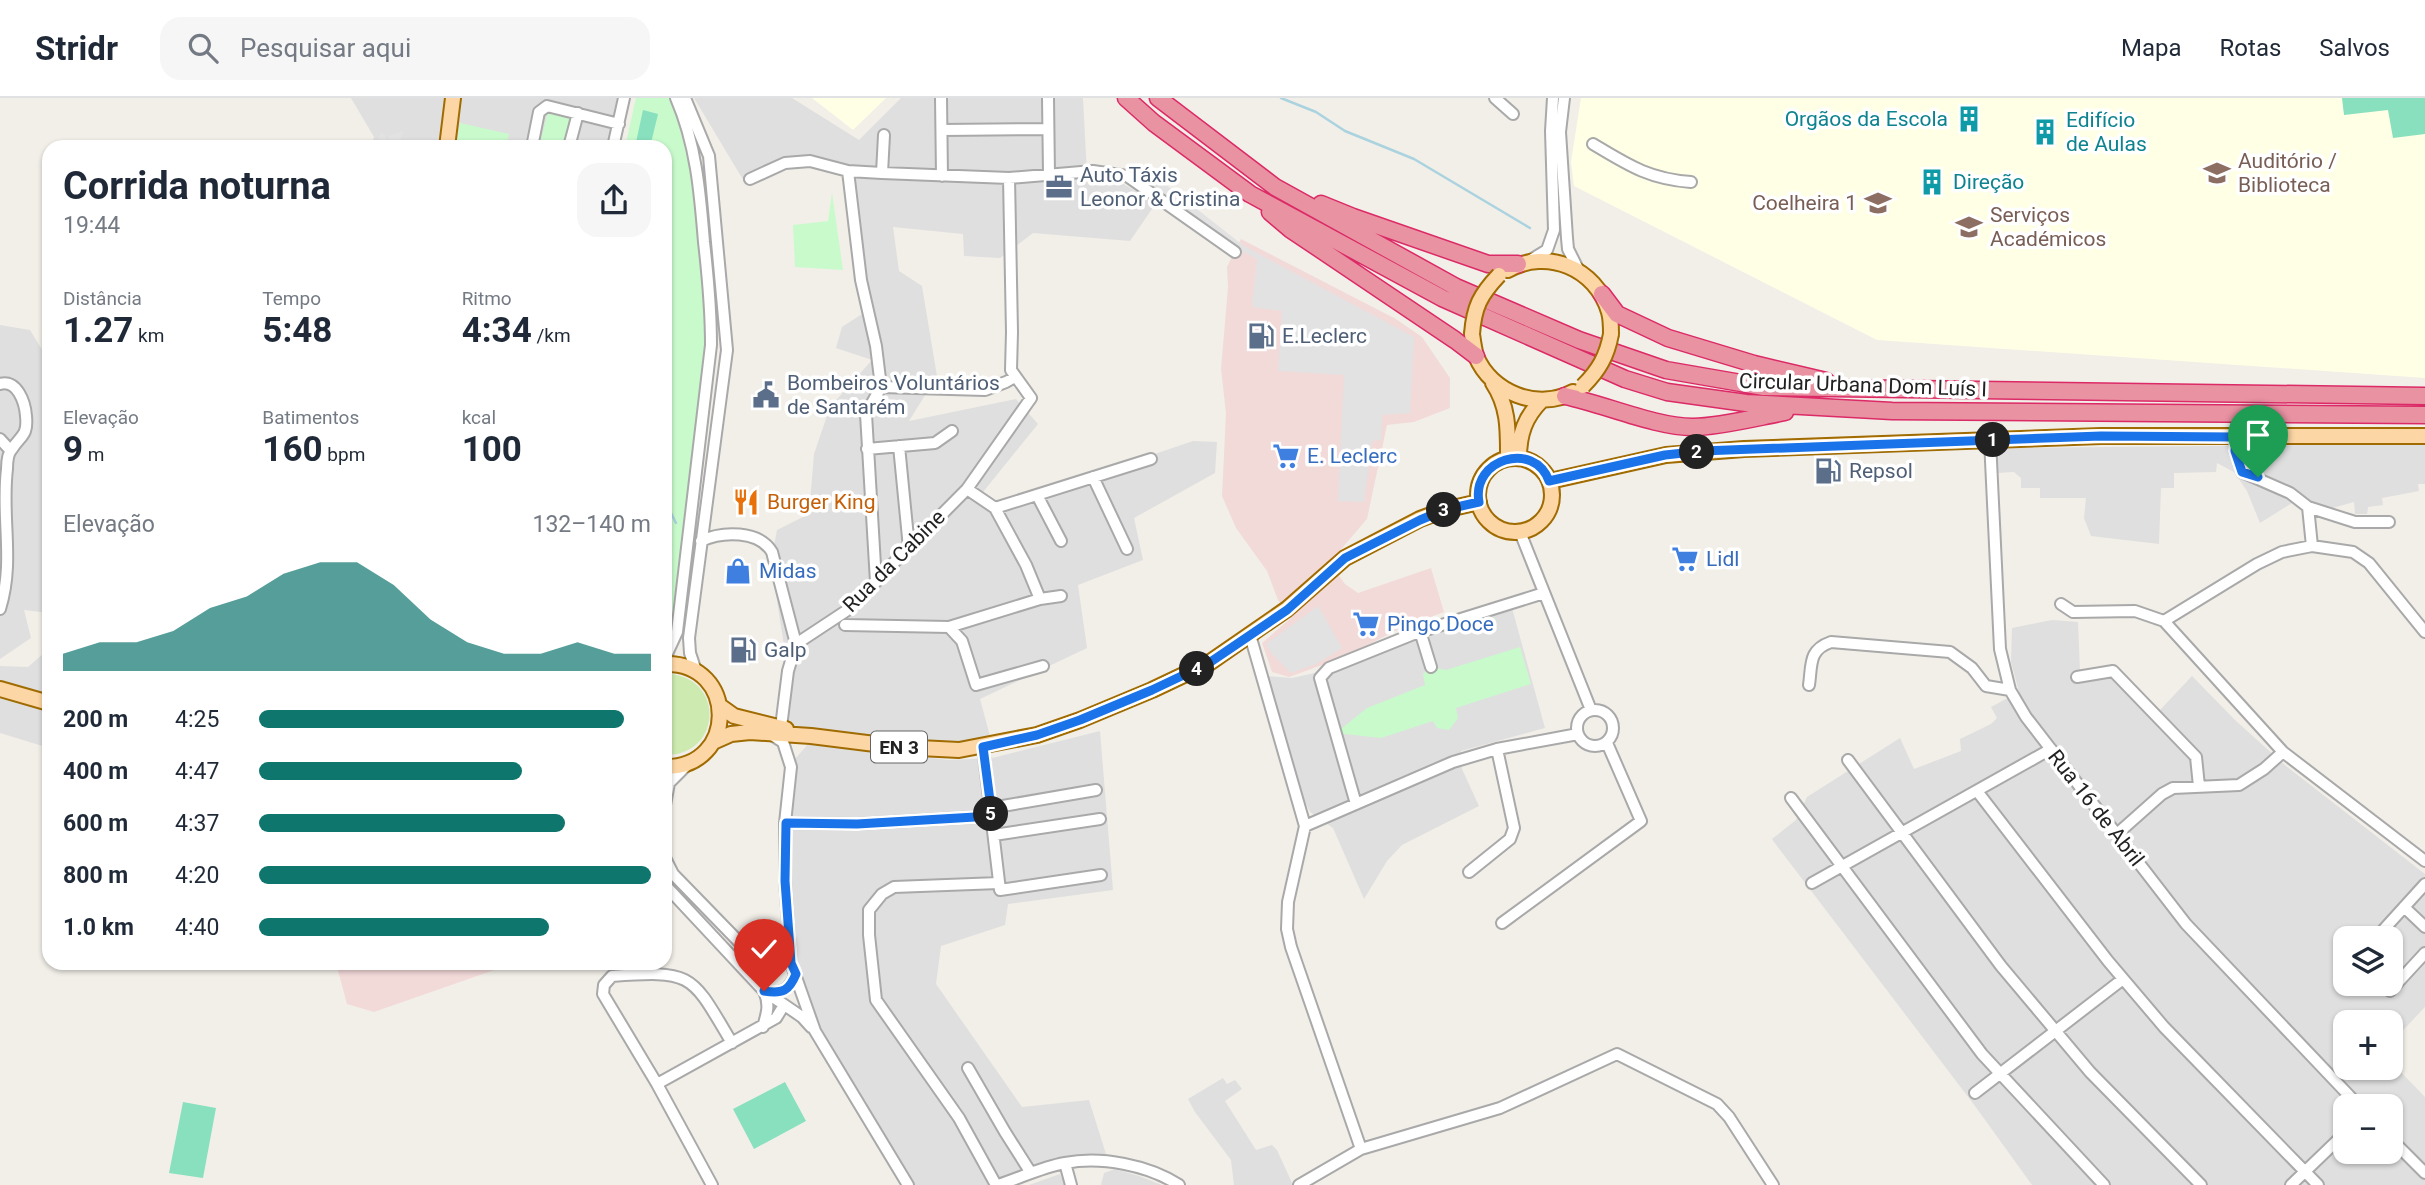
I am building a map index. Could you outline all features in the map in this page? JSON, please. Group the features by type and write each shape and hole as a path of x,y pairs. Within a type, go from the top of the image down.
{"highway":[{"name":"Circular Urbana Dom Luís I","path":"1126,98 1154,123 1251,194 1442,299 1625,379 1667,392 1704,399 1810,408 1892,411 2425,415"},
{"name":"Circular Urbana Dom Luís I","path":"1158,98 1275,187 1456,287 1579,340 1666,370 1764,387 2425,396"},
{"path":"1275,187 1297,193 1353,218 1488,264 1524,262"},
{"path":"1251,194 1290,229 1476,356"},
{"path":"1602,294 1618,314 1668,338 1790,374 1860,387"},
{"path":"1565,396 1593,401 1665,424 1693,427 1810,408"}],"main road":[{"path":"448,140 453,98"},
{"path":"1487,374 1502,388 1521,397 1542,400 1565,396 1583,386 1597,372 1607,354 1611,334 1609,313 1602,294 1592,281 1579,271 1555,261 1524,262 1499,275 1483,291 1474,312 1472,334 1476,356 1487,374 1502,396 1513,458"},
{"path":"1513,458 1521,430 1531,411 1542,400"},
{"path":"1549,481 1665,455 1702,451 2101,436 2425,436"},
{"path":"1513,458 1530,461 1540,467 1549,481 1552,498 1550,510 1543,520 1532,528 1507,532 1486,519 1479,502 1480,482 1486,471 1496,463 1513,458"},
{"name":"EN 3","path":"672,766 690,762 703,754 713,742 731,734 751,732 777,731 937,750 983,747 1047,731 1152,690 1209,663 1287,610 1345,558 1420,520 1444,510 1479,502"},
{"path":"672,664 696,671 712,687 720,706 719,726 713,742"},
{"path":"0,689 42,701"},
{"name":"EN 3","path":"720,706 734,716 777,731"}],"street":[{"path":"616,140 624,98"},
{"path":"672,643 677,632 711,345 711,311 701,195 694,150 676,98"},
{"path":"685,98 709,156 727,350 689,638 690,653 696,671"},
{"path":"942,98 942,176"},
{"path":"1048,98 1049,174"},
{"path":"1495,98 1513,114"},
{"path":"1553,98 1557,162 1565,200 1568,249 1579,271"},
{"path":"1555,132 1564,98"},
{"path":"533,140 539,112 547,106 619,124"},
{"path":"571,140 578,113"},
{"path":"942,130 1048,129"},
{"path":"882,173 884,135"},
{"path":"1592,144 1647,174 1691,182"},
{"path":"750,179 786,163 810,161 848,171 942,176 1009,178 1093,171 1127,176 1235,252"},
{"path":"1524,262 1547,250 1552,240 1557,162"},
{"path":"848,171 861,280 876,346 881,387 866,414 876,582"},
{"path":"881,387 985,390 1015,377 1011,370 1009,178"},
{"name":"Rua da Cabine","path":"796,644 834,620 876,582 967,489 1031,398 1015,377"},
{"path":"0,384 12,384 21,396 27,431 10,450 6,471 9,566 7,588 0,609"},
{"path":"867,449 935,443 952,430"},
{"path":"2236,437 2235,451 2242,472 2290,493 2308,507 2355,522 2389,522"},
{"path":"0,439 10,450"},
{"name":"Rua 16 de Abril","path":"1990,440 2000,649 2010,690 2026,717 2186,924 2348,1094"},
{"path":"899,446 909,548"},
{"path":"995,508 1151,459"},
{"path":"1093,477 1127,549"},
{"path":"967,489 995,508 1026,565 1040,599"},
{"path":"1037,495 1061,541"},
{"path":"2308,507 2312,546"},
{"path":"703,521 713,530 729,535"},
{"path":"1520,532 1591,710"},
{"path":"701,541 712,536 729,535 760,538 772,552 796,644 777,731 791,766 785,881 793,968 815,1031 900,1179 908,1185"},
{"path":"2164,621 2257,564 2282,552 2312,546 2353,552 2369,563 2425,632"},
{"path":"1356,804 1320,678 1329,668 1420,631 1545,593"},
{"path":"845,625 949,627 1040,599 1061,596"},
{"path":"2062,604 2073,612 2135,611 2164,621 2283,752 2425,861"},
{"path":"949,627 962,641 976,685 1043,666"},
{"path":"1420,631 1431,667"},
{"path":"1250,635 1305,826 1288,902 1287,929 1361,1149"},
{"path":"1810,685 1813,654 1821,645 1831,642 1950,652 1972,668 1986,686 2010,690"},
{"path":"2077,677 2113,671 2196,757 2199,786"},
{"path":"1591,710 1604,712 1612,721 1613,733 1607,743 1596,747 1585,744 1577,734 1580,717 1591,710"},
{"path":"1305,826 1453,762 1497,748 1577,734"},
{"path":"1502,923 1641,821 1607,743"},
{"path":"983,747 1000,890 1101,875"},
{"path":"1469,872 1510,839 1514,828 1497,748"},
{"path":"1812,883 2051,749"},
{"path":"2117,834 2162,794 2174,788 2239,785 2264,769 2283,752"},
{"path":"1848,760 2001,966 2090,1072 2201,1185"},
{"path":"672,779 690,762"},
{"path":"786,823 857,824 991,812 1096,790"},
{"path":"1977,792 2123,979 2164,1027 2318,1185"},
{"path":"1791,798 1982,1054 2104,1185"},
{"path":"994,835 1100,819"},
{"path":"672,872 744,947 769,960 793,968"},
{"path":"999,883 894,887 883,894 869,910 876,1000 959,1118 997,1185 1019,1182 1031,1172 1065,1163 1092,1160 1145,1170 1180,1185"},
{"path":"2387,926 2425,884"},
{"path":"672,892 764,991 802,1017 815,1031"},
{"path":"2404,907 2425,927"},
{"path":"2403,977 2425,953"},
{"path":"764,991 783,992 790,987 793,968"},
{"path":"712,1185 657,1084 603,994 604,985 612,976 655,973 675,975 702,993 732,1043"},
{"path":"1975,1093 2123,979"},
{"path":"763,1027 768,1010 764,991"},
{"path":"657,1084 763,1027 776,1018 784,1005"},
{"path":"776,1018 802,1017"},
{"path":"1299,1185 1361,1149 1500,1108 1617,1054 1717,1104 1729,1117 1773,1185"},
{"path":"968,1068 1031,1172"},
{"path":"2291,1185 2333,1144"},
{"path":"2403,1151 2425,1173"},
{"path":"1065,1163 1071,1185"}],"shaded area":[{"path":"351,98 624,98 615,140 373,140 374,137"},
{"path":"694,98 792,98 859,140 901,98 1083,98 1087,175 1115,179 1156,203 1130,241 1033,233 1000,258 964,256 963,234 893,227 899,271 922,286 937,376 909,421 1016,399 1038,424 979,497 993,509 1193,441 1217,442 1215,473 1134,518 1143,560 1078,585 1087,648 980,699 994,751 952,756 779,729 785,652 771,562 777,530 809,514 814,454 830,407 872,360 836,348 842,327 862,314 842,172 805,161 745,183"},
{"path":"812,98 886,98 853,130"},
{"path":"1581,98 2425,98 2425,378 1877,340 1574,186 1571,162"},
{"path":"381,131 388,140 379,140"},
{"path":"403,131 401,140 388,140 389,136"},
{"path":"1147,170 1244,246 1414,337 1410,413 1382,415 1381,440 1372,441 1364,502 1338,501 1344,375 1278,371 1282,311 1252,307 1257,259 1238,249 1142,177"},
{"path":"1241,239 1396,319 1422,337 1450,378 1450,408 1414,422 1387,425 1367,519 1336,555 1337,573 1345,584 1358,593 1431,568 1444,612 1401,628 1344,657 1289,677 1272,672 1262,643 1291,618 1278,600 1267,571 1236,528 1222,496 1226,413 1221,369 1228,287 1227,267"},
{"path":"0,325 30,330 42,350 42,612 24,610 31,638 0,659"},
{"path":"2425,444 2425,484 2418,484 2419,491 2382,498 2383,505 2368,507 2367,514 2355,514 2354,502 2329,509 2300,498 2260,523 2247,491 2234,472 2217,463 2216,472 2174,473 2174,488 2161,488 2159,544 2091,536 2084,518 2086,498 2040,498 2040,488 2021,488 2021,478 2014,472 1997,473 1996,448"},
{"path":"1318,606 1342,648 1316,664 1291,673 1266,644"},
{"path":"1512,608 1545,728 1461,751 1462,769 1479,806 1402,845 1387,861 1364,899 1333,828 1310,812 1305,802 1266,676 1292,678 1356,664 1402,643"},
{"path":"2052,620 2078,622 2080,671 2120,669 2160,710 2192,676 2286,766 2425,874 2425,1007 2403,1030 2403,1010 2333,1010 2333,1080 2403,1080 2403,1074 2425,1097 2425,1185 2032,1185 1772,839 1796,820 1807,797 1900,738 1914,769 1961,751 1960,739 1991,724 1997,718 1991,707 2019,692 2011,662 2012,628"},
{"path":"42,655 42,746 0,733 0,666 28,667"},
{"path":"1100,731 1113,890 1008,904 1005,925 941,946 936,984 1022,1107 1089,1100 1106,1154 1006,1185 902,1185 815,1029 789,948 788,824 795,759 809,743 948,760 992,758"},
{"path":"338,970 494,970 374,1012 347,1004"},
{"path":"1223,1078 1227,1084 1235,1080 1242,1089 1225,1101 1256,1150 1272,1145 1277,1150 1293,1185 1234,1185 1231,1160 1188,1099"},
{"path":"1115,1169 1162,1185 1101,1185 1104,1173"},
{"path":"1060,1174 1065,1185 1029,1185"}],"green space":[{"path":"636,98 673,98 693,181 707,345 672,615 672,140 627,140"},
{"path":"2342,98 2425,98 2425,134 2393,138 2388,110 2344,115"},
{"path":"549,108 573,115 567,140 541,140"},
{"path":"643,110 658,114 652,140 637,140"},
{"path":"460,123 509,134 508,140 457,140"},
{"path":"832,193 843,270 795,267 793,225 828,221"},
{"path":"1520,647 1531,684 1456,708 1458,718 1449,730 1437,728 1433,721 1381,738 1336,733 1367,708 1425,685 1423,674 1431,667 1446,670"},
{"path":"672,674 689,679 701,689 708,702 706,731 698,743 684,752 672,754"},
{"path":"785,1082 806,1121 754,1149 733,1109"},
{"path":"183,1102 216,1108 203,1178 169,1173"}],"waterway":[{"path":"1281,98 1316,112 1345,131 1414,159 1530,228"},
{"path":"672,515 676,523"}],"place":[{"name":"Orgãos da Escola","path":"1969,119"},
{"name":"Edifício de Aulas","path":"2045,132"},
{"name":"Auditório / Biblioteca","path":"2217,173"},
{"name":"Direção","path":"1932,182"},
{"name":"Auto Táxis Leonor & Cristina","path":"1059,187"},
{"name":"Coelheira 1","path":"1878,203"},
{"name":"Serviços Académicos","path":"1969,227"},
{"name":"E.Leclerc","path":"1261,336"},
{"name":"Bombeiros Voluntários de Santarém","path":"766,395"},
{"name":"E. Leclerc","path":"1286,456"},
{"name":"Repsol","path":"1828,471"},
{"name":"Burger King","path":"746,502"},
{"name":"Lidl","path":"1685,559"},
{"name":"Midas","path":"738,571"},
{"name":"Pingo Doce","path":"1366,624"},
{"name":"Galp","path":"743,650"}],"route":[{"path":"764,991 783,992 790,987 796,974 791,963 785,881 786,823 857,824 992,816 983,747 1037,735 1080,720 1209,663 1287,610 1345,558 1420,520 1444,510 1479,502 1480,482 1486,471 1508,458 1530,461 1540,467 1549,481 1665,455 1702,451 2101,436 2236,437 2235,451 2242,472 2258,477"}]}
